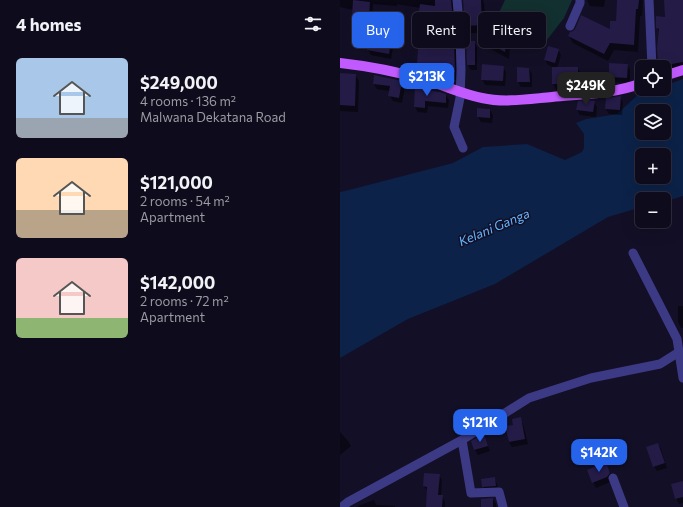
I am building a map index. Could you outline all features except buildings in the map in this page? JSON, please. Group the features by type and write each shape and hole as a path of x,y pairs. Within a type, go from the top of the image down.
{"main road":[{"path":"340,64 375,68 421,79 460,92 497,100 523,100 615,91 635,85"},
{"path":"671,74 683,70"}],"street":[{"path":"457,0 461,63 460,98 454,127 463,148"},
{"path":"570,26 580,4 580,0"},
{"path":"649,0 652,60"},
{"path":"633,253 677,339 683,378"},
{"path":"342,507 348,502 462,440 529,398 591,378 660,364 679,352"},
{"path":"462,440 471,493 499,492 503,507"},
{"path":"613,478 624,507"}],"green space":[{"path":"505,0 572,0 564,18 546,41 546,12 499,12"}],"water":[{"name":"Kelani Ganga","path":"683,79 683,196 671,200 671,192 635,192 635,209 608,217 495,284 408,319 340,358 340,192 453,163 483,147 527,144 565,160 582,152 584,148 584,134 576,123 586,119 617,114 636,96 671,96 671,83"}]}
